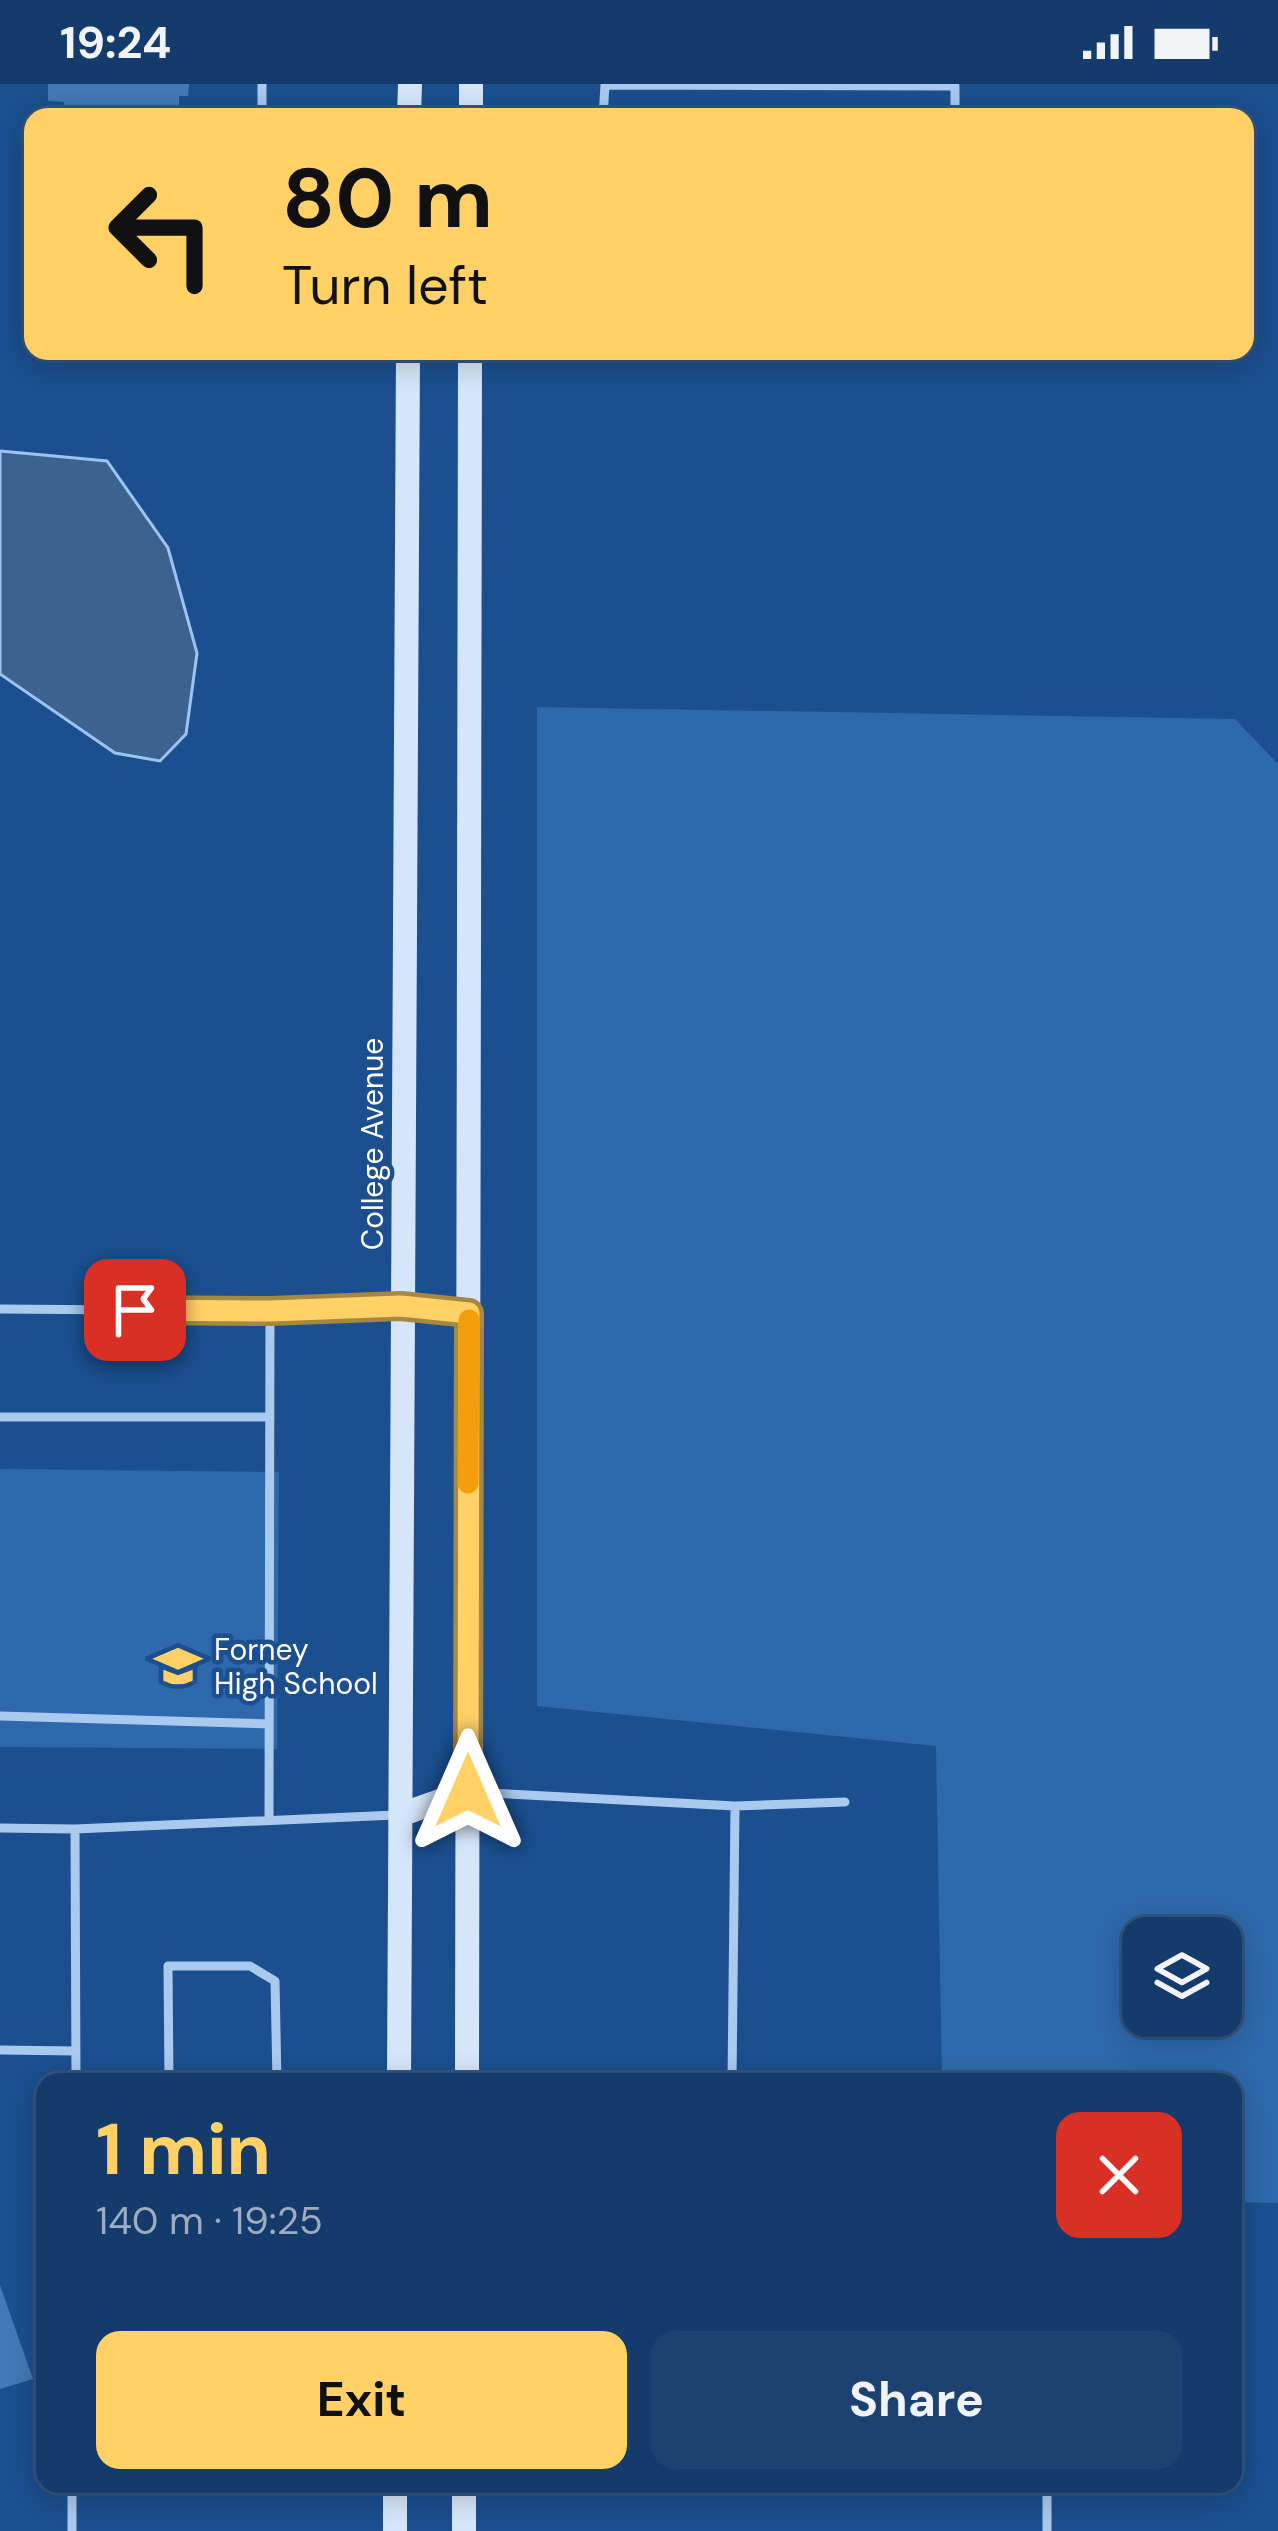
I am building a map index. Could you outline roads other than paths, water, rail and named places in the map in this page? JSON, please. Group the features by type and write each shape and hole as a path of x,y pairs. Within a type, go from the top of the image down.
{"main road":[{"name":"College Avenue","path":"399,2073 408,360"},
{"path":"466,2073 470,360"},
{"path":"401,1306 469,1313"},
{"path":"400,1815 468,1791"},
{"path":"395,2493 395,2531"},
{"path":"464,2493 464,2531"}],"lane":[{"path":"604,85 956,86 955,108"},
{"path":"0,1309 270,1311 401,1306"},
{"path":"269,1818 270,1311"},
{"path":"0,1417 270,1417"},
{"path":"0,1716 269,1724"},
{"path":"468,1791 735,1806 845,1802"},
{"path":"732,2073 735,1806"},
{"path":"0,1828 400,1815"},
{"path":"75,1829 76,2073"},
{"path":"169,2073 168,1966 250,1966 274,1981 277,2073"},
{"path":"0,2050 76,2051"},
{"path":"72,2493 72,2531"},
{"path":"1047,2531 1048,2493"}],"place":[{"name":"Forney High School","path":"178,1666"}]}
